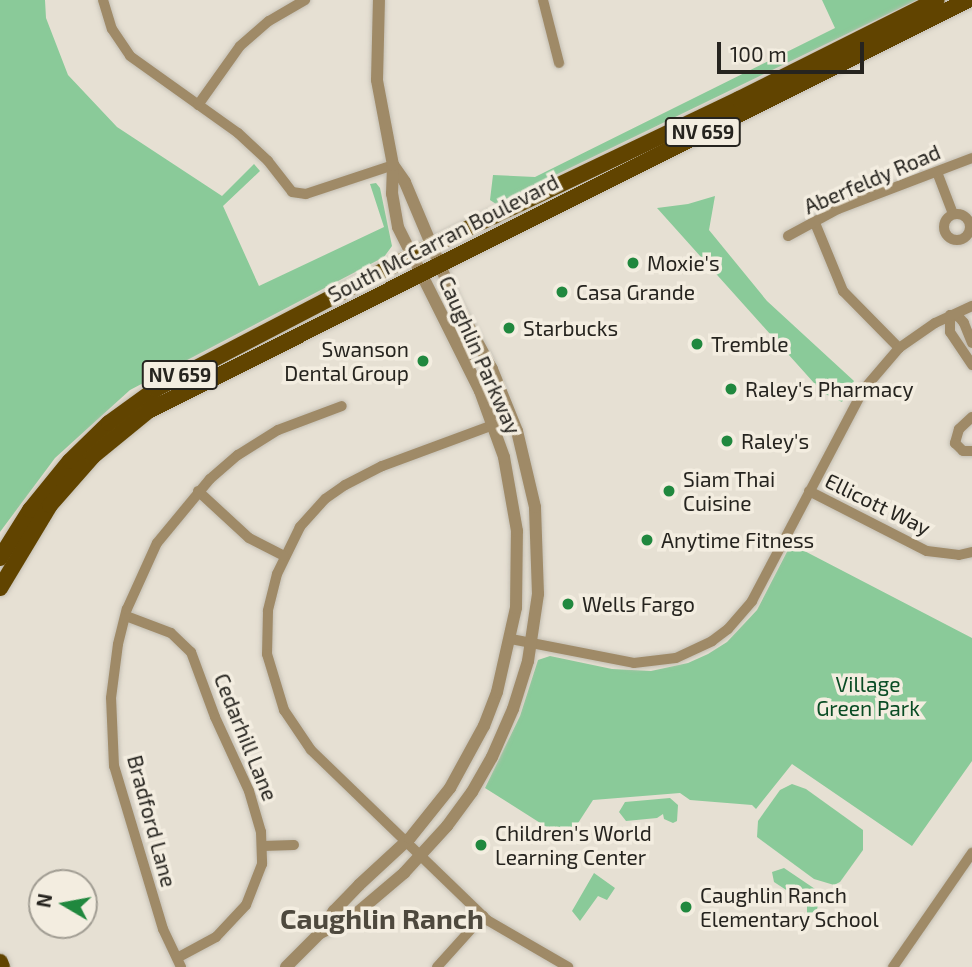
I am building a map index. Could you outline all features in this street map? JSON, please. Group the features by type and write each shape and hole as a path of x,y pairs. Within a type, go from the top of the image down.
{"main road":[{"name":"South McCarran Boulevard","path":"0,558 51,482 88,442 156,389 235,345 431,246 739,99 937,0"},
{"name":"South McCarran Boulevard","path":"0,588 50,505 93,456 131,424 176,395 968,0"},
{"path":"0,962 2,967"}],"street":[{"path":"103,0 111,29 130,56 254,146 286,187 299,194 393,165 377,80 379,0"},
{"path":"198,105 240,46 269,21 306,0"},
{"path":"543,0 559,63"},
{"name":"Aberfeldy Road","path":"788,236 838,209 972,159"},
{"name":"Caughlin Parkway","path":"320,933 351,918 421,856 458,812 492,757 513,709 531,644 538,594 538,537 531,483 513,418 431,246 405,181 393,165"},
{"name":"Caughlin Parkway","path":"286,967 320,933 334,911 406,842 443,797 469,757 497,692 511,639 518,585 517,531 510,482 493,425 412,257 395,213 393,165"},
{"path":"937,172 953,214"},
{"path":"815,223 843,291 899,348"},
{"path":"511,639 634,663 655,663 695,651 728,629 742,615 864,389 899,348 950,315 972,306"},
{"path":"950,315 959,317 964,323 972,343"},
{"path":"950,315 950,332 972,365"},
{"name":"Bradford Lane","path":"179,962 163,929 114,766 111,698 126,617 141,575 158,543 198,491 238,455 278,430 342,405"},
{"path":"972,416 955,436 958,449 972,451"},
{"path":"513,418 382,466 345,485 310,514 284,556 271,592 267,654 281,702 292,725 310,750 483,916 568,967"},
{"path":"198,491 249,538 284,556"},
{"name":"Ellicott Way","path":"809,491 920,548 943,554 972,552"},
{"name":"Cedarhill Lane","path":"126,617 171,633 191,652 215,716 249,791 262,846 258,878 237,918 216,937 179,962"},
{"path":"262,846 294,845"},
{"path":"893,967 970,859"},
{"path":"437,967 483,916"}],"green space":[{"path":"0,0 45,0 46,18 68,75 117,127 222,196 254,164 260,171 223,206 259,286 384,227 370,184 376,183 380,188 392,246 384,257 130,390 55,458 0,532"},
{"path":"822,0 917,0 496,204 490,200 493,175 535,177 835,28"},
{"path":"715,196 709,230 767,301 854,381 842,402 823,393 657,208 688,204"},
{"name":"Village Green Park","path":"791,544 972,638 972,761 912,846 792,764 756,809 752,805 690,800 680,793 593,800 567,840 485,788 520,716 538,660 550,656 612,669 651,671 688,663 708,654 727,642 757,610"},
{"path":"792,784 806,789 863,830 863,850 840,882 834,885 814,879 757,837 758,821 780,790"},
{"path":"670,798 678,805 677,821 673,823 664,819 663,814 657,818 626,821 619,812 625,802"},
{"path":"784,868 818,891 820,896 816,914 807,913 807,897 800,899 774,882 772,872"},
{"path":"594,873 615,888 607,900 598,896 580,921 572,911"}],"place":[{"name":"Moxie's","path":"633,263"},
{"name":"Casa Grande","path":"562,292"},
{"name":"Starbucks","path":"509,328"},
{"name":"Tremble","path":"697,344"},
{"name":"Swanson Dental Group","path":"423,361"},
{"name":"Raley's Pharmacy","path":"731,389"},
{"name":"Raley's","path":"727,441"},
{"name":"Siam Thai Cuisine","path":"669,491"},
{"name":"Anytime Fitness","path":"647,540"},
{"name":"Wells Fargo","path":"568,604"},
{"name":"Children's World Learning Center","path":"481,845"},
{"name":"Caughlin Ranch Elementary School","path":"686,907"}],"district":[{"name":"Caughlin Ranch","path":"382,918"}]}
